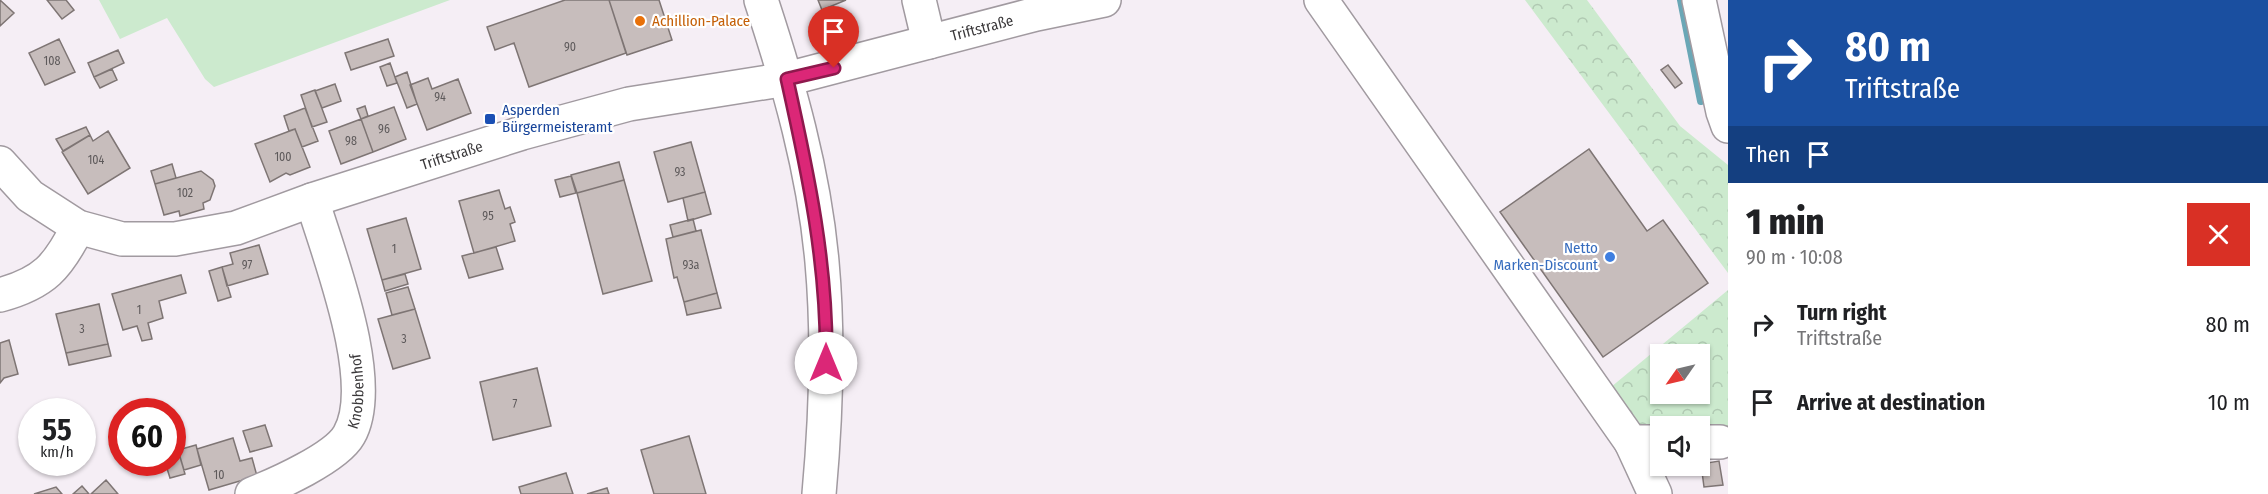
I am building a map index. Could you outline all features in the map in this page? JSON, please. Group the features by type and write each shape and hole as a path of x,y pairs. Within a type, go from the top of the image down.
{"street":[{"path":"761,0 787,79 809,178 822,260 826,339 824,434 819,494"},
{"path":"919,0 929,42"},
{"name":"Triftstraße","path":"0,163 30,196 78,227 122,239 175,239 236,228 312,200 522,133 629,104 787,79 929,42 1035,7 1104,0"},
{"path":"1322,0 1646,442 1655,494"},
{"path":"1699,0 1728,126"},
{"name":"Knobbenhof","path":"252,494 289,480 322,459 349,436 360,401 349,321 312,200"},
{"path":"0,295 23,289 44,277 62,259 78,227"}],"green space":[{"path":"99,0 450,0 214,87 205,79 167,18 120,39"},
{"path":"1525,0 1587,0 1680,126 1728,165 1728,273"},
{"path":"1728,290 1728,429 1710,428 1710,416 1650,416 1650,432 1631,442 1599,397 1650,355 1650,404 1710,404 1710,344 1663,344"}],"building":[{"path":"0,0 14,13 0,26"},
{"path":"47,0 66,0 74,10 62,19"},
{"path":"565,0 609,0 626,53 529,87 514,43 495,50 487,27"},
{"path":"609,0 659,0 672,40 627,55"},
{"path":"818,0 846,0 822,10"},
{"path":"59,39 75,72 45,85 29,53"},
{"path":"388,39 394,56 351,70 345,53"},
{"path":"118,50 124,63 94,77 88,63"},
{"path":"390,63 397,83 387,86 380,67"},
{"path":"1668,65 1682,83 1675,88 1661,70"},
{"path":"112,69 117,80 100,88 94,77"},
{"path":"407,72 417,104 407,108 395,77"},
{"path":"428,78 432,89 458,79 471,113 427,130 410,85"},
{"path":"335,84 341,101 322,108 315,91"},
{"path":"315,90 327,122 312,127 301,95"},
{"path":"365,106 368,116 361,119 357,109"},
{"path":"394,107 406,139 373,152 361,119"},
{"path":"305,108 318,141 302,147 295,129 289,131 284,116"},
{"path":"361,119 373,152 341,164 329,131"},
{"path":"86,127 90,135 63,151 56,139"},
{"path":"295,129 310,167 290,175 286,173 270,182 255,144"},
{"path":"108,131 130,168 88,194 62,152 90,135 93,141"},
{"path":"691,142 705,192 668,202 654,152"},
{"name":"Netto Marken-Discount","path":"1589,149 1647,231 1663,220 1708,283 1603,357 1500,212"},
{"path":"619,162 624,180 577,193 571,175"},
{"path":"172,164 176,178 155,184 151,171"},
{"path":"201,171 213,180 215,186 210,200 203,203 204,209 180,216 179,211 164,215 155,184"},
{"path":"571,176 576,193 560,197 555,180"},
{"path":"624,180 652,281 603,294 577,193"},
{"path":"499,190 505,209 510,207 515,222 510,224 515,241 474,253 459,201"},
{"path":"705,192 711,214 688,221 683,198"},
{"path":"406,218 421,269 382,280 367,229"},
{"path":"693,219 696,231 673,237 670,225"},
{"path":"701,230 717,293 684,302 677,277 674,278 666,239"},
{"path":"259,245 268,274 227,286 222,267 233,264 230,253"},
{"path":"496,247 503,269 469,278 462,256"},
{"path":"222,267 231,297 218,301 209,271"},
{"path":"405,274 408,284 385,291 382,280"},
{"path":"181,275 186,293 159,301 163,318 148,323 152,339 142,341 137,326 123,330 112,294"},
{"path":"408,287 415,309 392,315 386,293"},
{"path":"717,293 721,308 687,315 684,302"},
{"path":"99,304 108,344 66,353 56,314"},
{"path":"415,309 430,358 393,369 378,319"},
{"path":"9,340 18,374 4,378 0,383 0,343"},
{"path":"108,344 111,356 69,365 66,353"},
{"path":"537,368 551,426 493,440 480,382"},
{"path":"265,425 272,446 250,452 243,431"},
{"path":"689,436 706,494 654,494 641,450"},
{"path":"233,438 240,461 252,458 257,476 209,490 197,449"},
{"path":"196,445 201,465 186,469 186,448"},
{"path":"1719,461 1723,485 1704,487 1703,476 1710,476 1710,462"},
{"path":"566,473 573,494 521,494 519,487"},
{"path":"106,480 118,494 91,494"},
{"path":"82,486 89,494 73,494"},
{"path":"56,487 62,494 34,494"},
{"path":"607,488 609,494 587,494"}],"waterway":[{"path":"1681,0 1701,101"}],"place":[{"name":"Achillion-Palace","path":"640,21"},
{"name":"Asperden Bürgermeisteramt","path":"490,119"},
{"name":"Netto Marken-Discount","path":"1610,257"}],"route":[{"path":"826,363 822,260 809,178 787,79 834,68"}]}
